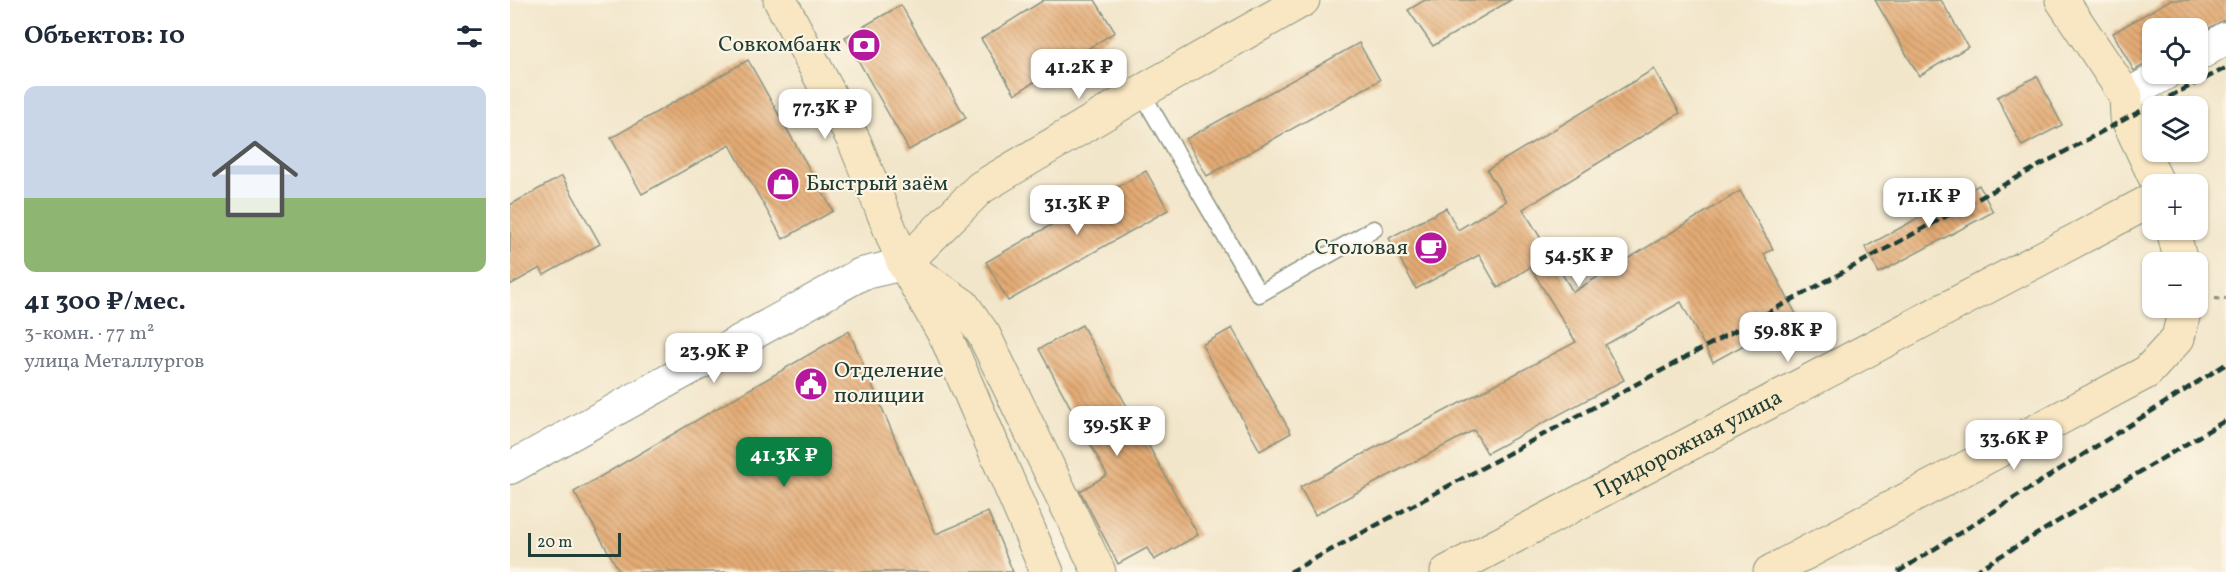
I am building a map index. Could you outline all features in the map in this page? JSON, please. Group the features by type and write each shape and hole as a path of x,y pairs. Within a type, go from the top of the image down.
{"main road":[{"path":"780,0 855,143 904,264 946,339 1047,572"},
{"path":"904,264 980,188 1303,0"},
{"path":"2062,0 2126,96 2127,118 2153,174"},
{"name":"Придорожная улица","path":"1447,572 2142,205"},
{"path":"904,264 963,305 984,335 1099,572"},
{"path":"1770,572 2147,372 2178,338 2183,318"}],"street":[{"path":"2208,49 2226,38"},
{"path":"2126,96 2147,84"},
{"path":"510,468 861,274 904,264"}],"lane":[{"path":"1142,92 1259,294 1374,229"}],"building":[{"path":"1044,0 1095,0 1115,32 1015,94 981,39"},
{"path":"1425,0 1511,0 1433,46 1408,10"},
{"path":"1875,0 1941,0 1968,47 1919,76"},
{"path":"2170,0 2226,0 2226,19 2208,29 2208,18 2142,18 2142,66 2134,71 2113,33"},
{"path":"901,5 966,118 909,150 845,37"},
{"path":"1359,43 1380,80 1207,176 1186,139"},
{"path":"748,60 833,211 783,239 730,145 642,194 611,138"},
{"path":"1654,69 1680,113 1523,209 1573,292 1740,191 1773,249 1764,254 1797,316 1713,362 1681,302 1605,345 1624,380 1487,453 1474,430 1315,515 1300,487 1576,342 1530,267 1498,288 1479,255 1416,289 1389,238 1446,208 1458,230 1506,201 1487,170"},
{"path":"2037,76 2062,125 2022,146 1997,97"},
{"path":"1146,171 1168,210 1008,301 986,262"},
{"path":"562,176 600,244 544,275 540,268 510,285 510,205"},
{"path":"1979,185 1993,212 1879,273 1865,247"},
{"path":"1082,325 1198,535 1154,560 1147,548 1118,564 1080,491 1107,475 1039,349"},
{"path":"1232,328 1291,433 1260,451 1202,345"},
{"path":"849,331 936,534 988,512 1013,572 620,572 574,492"}],"railway":[{"path":"1290,572 2127,118 2226,68"},
{"path":"1898,572 2226,364"},
{"path":"1974,572 2226,420"}],"place":[{"name":"Совкомбанк","path":"864,45"},
{"name":"Быстрый заём","path":"783,184"},
{"name":"Столовая","path":"1431,248"},
{"name":"Отделение полиции","path":"811,384"}]}
